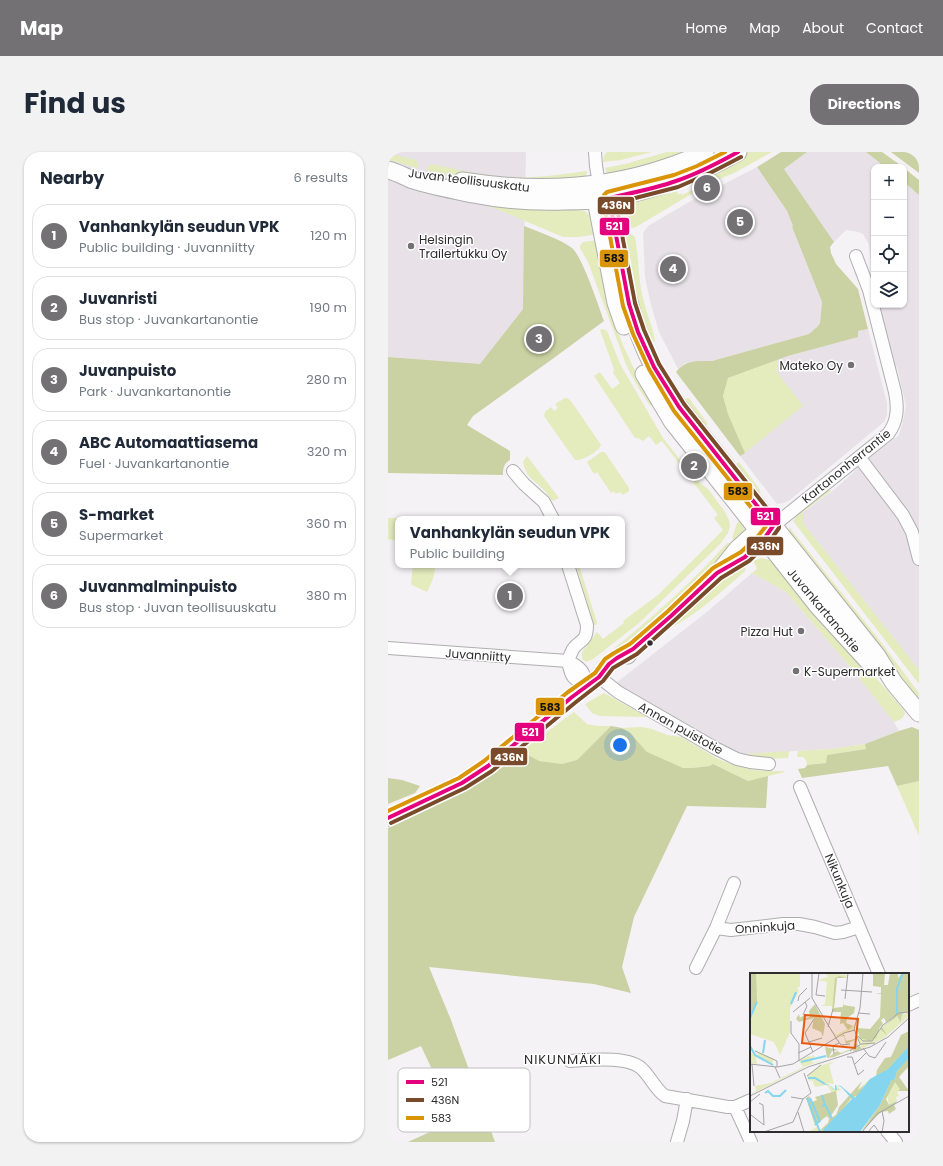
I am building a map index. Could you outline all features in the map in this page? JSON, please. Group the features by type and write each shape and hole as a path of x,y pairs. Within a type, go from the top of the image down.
{"main road":[{"name":"Juvan teollisuuskatu","path":"601,194 621,180 651,173 678,164 704,152"},
{"name":"Juvan teollisuuskatu","path":"392,171 416,171 452,179 503,186 536,188 579,186 601,194 655,187 676,181 705,169 738,152"},
{"name":"Juvankartanontie","path":"601,194 629,304 638,332 654,367 765,532 877,656 894,683 919,713"}],"street":[{"path":"595,152 601,194"},
{"name":"Kartanonherrantie","path":"765,532 888,434 893,427 896,418 897,407 895,392 869,290 856,256"},
{"path":"859,457 904,515 912,532 919,559"},
{"path":"513,472 544,502 551,516"},
{"path":"388,818 462,783 512,746 572,697 614,671 623,663 633,649 717,573 737,548 765,532"},
{"path":"569,568 587,633 582,642 573,648 568,662 577,666 594,682"},
{"name":"Juvanniitty","path":"388,648 568,662"},
{"name":"Annan puistotie","path":"594,682 618,692 737,759 769,764"},
{"name":"Nikunkuja","path":"800,788 879,973"},
{"name":"Onninkuja","path":"696,968 728,902 734,884"},
{"name":"Onninkuja","path":"716,928 731,930 782,924 799,924 834,933 859,927"},
{"path":"909,1005 919,1000"},
{"path":"570,1062 601,1059 637,1064 642,1068 660,1092 666,1096 728,1107 734,1107 750,1100"},
{"path":"677,1142 687,1100"},
{"path":"734,1107 751,1142"},
{"path":"888,1132 896,1142"}],"shaded area":[{"path":"388,152 526,152 523,309 480,365 388,357"},
{"path":"807,152 866,152 881,164 871,164 871,264 869,245 863,234 846,230 834,242 784,169"},
{"path":"757,167 787,211 822,302 820,323 809,334 712,361 685,363 678,369 659,332 650,301 645,277 643,233 648,226 689,202"},
{"path":"907,185 919,195 919,670 803,523 803,512 835,489 869,458 899,435 906,406 897,367 893,368 878,308 907,308"},
{"path":"868,329 887,403 887,415 884,422 790,500 777,504 740,456 744,453 777,360 857,337 858,331"},
{"path":"752,573 786,592 853,670 894,722 899,731 865,744 831,749 743,754 651,706 616,683 708,611"}],"green space":[{"path":"607,152 652,152 621,160 603,162 604,156"},
{"path":"667,152 698,152 611,177 605,168 625,164"},
{"path":"749,152 772,152 734,173 715,180 714,176"},
{"path":"781,152 807,152 784,169 834,242 830,247 831,253 836,264 858,289 868,329 858,331 858,337 788,356 728,378 723,396 728,414 745,453 740,456 676,372 688,363 697,361 712,361 809,334 820,323 822,302 787,211 757,167"},
{"path":"866,152 882,152 899,164 881,164"},
{"path":"891,152 917,152 919,154 919,173"},
{"path":"388,153 416,160 418,163 418,168 388,160"},
{"path":"431,164 496,176 522,178 587,171 586,176 582,180 467,178 426,170"},
{"path":"907,170 919,180 919,195 907,185"},
{"path":"694,190 693,193 636,227 622,229 621,213 625,208 634,202 649,196 668,194 677,191 678,195 681,193 682,195"},
{"path":"485,205 522,207 539,210 573,209 585,211 592,218 598,234 578,237 563,237"},
{"path":"524,226 572,248 581,261 604,321 473,416 467,425 510,451 510,460 504,466 503,475 388,473 388,357 480,364 523,309"},
{"path":"631,234 635,237 642,294 653,331 654,342 648,335 641,320 624,248 627,235"},
{"path":"599,240 615,323 632,365 654,403 650,406 627,367 588,262 580,248 583,242"},
{"path":"603,329 607,331 620,364 663,438 695,479 708,489 725,512 730,526 728,533 720,544 639,623 593,659 586,662 582,659 582,652 597,632 603,639 624,623 623,621 658,595 723,530 714,518 718,515 662,441 656,445 649,436 643,441 635,438 594,376 600,372 612,389 620,383 613,373 614,369 600,330"},
{"path":"777,360 777,372 803,406 745,453 728,414 723,396 728,378"},
{"path":"565,398 571,401 601,445 586,458 575,460 544,416 545,412 551,407 554,411 558,408 555,404"},
{"path":"689,398 708,424 704,427 681,403"},
{"path":"601,452 606,454 629,488 629,491 623,495 620,492 616,494 614,491 611,493 597,472 594,474 587,462"},
{"path":"527,456 559,498 552,501 545,491 528,475 523,462"},
{"path":"739,462 760,490 760,495 756,499 735,465"},
{"path":"826,489 831,491 803,512 803,523 919,670 919,684 793,521 801,510"},
{"path":"743,517 745,528 737,544 732,538 737,523"},
{"path":"388,518 395,518 395,540 388,539"},
{"path":"789,527 877,637 919,693 919,705 789,535"},
{"path":"727,543 730,543 733,547 661,616 613,656 611,654 611,651 686,586"},
{"path":"761,558 776,563 903,709 905,713 900,720 894,722 853,670 786,592 752,573 757,569 753,561"},
{"path":"744,564 746,567 745,571 727,587 690,617 669,629 686,610"},
{"path":"413,568 435,568 434,577 427,592 411,584"},
{"path":"577,568 580,568 597,623 594,625"},
{"path":"604,693 647,717 600,716 592,713 585,704"},
{"path":"574,712 587,724 611,726 577,760 562,764 538,761 521,751"},
{"path":"611,726 622,728 630,733 647,752 683,768 710,766 713,764 748,781 768,776 766,808 687,806 634,917 622,967 631,993 594,984 429,967 451,1020 468,1068 431,1068 421,1046 388,1060 388,828 481,781 521,751 539,761 562,764 577,760"},
{"path":"641,727 652,729 667,735 681,737 718,759 733,765 754,770 785,772 748,781 713,764 711,766 683,768 647,752 630,733 622,728"},
{"path":"912,727 919,730 919,781 897,786 888,766 802,778 798,769 805,768 807,765 826,763 827,755 866,749 865,744"},
{"path":"865,744 866,749 827,755 826,763 807,765 806,760 803,757 797,757 798,751 831,749"},
{"path":"789,751 788,758 770,759 743,754"},
{"path":"388,778 402,780 420,786 415,793 388,804"},
{"path":"919,781 919,836 897,786"},
{"path":"430,1132 491,1132 495,1142 408,1142"}],"transit line":[{"name":"583","path":"388,811 459,778 484,761 568,692 595,673 605,659 630,644 667,612 713,568 741,552 766,526 674,411 649,369 633,334 623,306 603,199 607,192 674,175 697,166 725,152"},
{"name":"521","path":"388,818 462,783 488,766 572,697 599,677 609,664 633,649 717,573 745,557 764,539 773,526 679,407 654,367 638,332 629,304 609,198 668,184 707,168 738,152"},
{"name":"436N","path":"391,823 465,788 492,771 603,681 613,668 637,654 721,578 749,561 769,542 779,528 778,522 684,404 659,364 644,330 635,303 616,203 678,187 741,157"}],"place":[{"name":"Juvanmalminpuisto","path":"707,188"},
{"name":"S-market","path":"740,222"},
{"name":"Helsingin Trailertukku Oy","path":"411,246"},
{"name":"ABC Automaattiasema","path":"673,269"},
{"name":"Juvanpuisto","path":"539,339"},
{"name":"Mateko Oy","path":"851,365"},
{"name":"Juvanristi","path":"694,466"},
{"name":"Vanhankylän seudun VPK","path":"510,596"},
{"name":"Pizza Hut","path":"801,631"},
{"name":"K-Supermarket","path":"796,671"}],"district":[{"name":"NIKUNMÄKI","path":"563,1059"}]}
